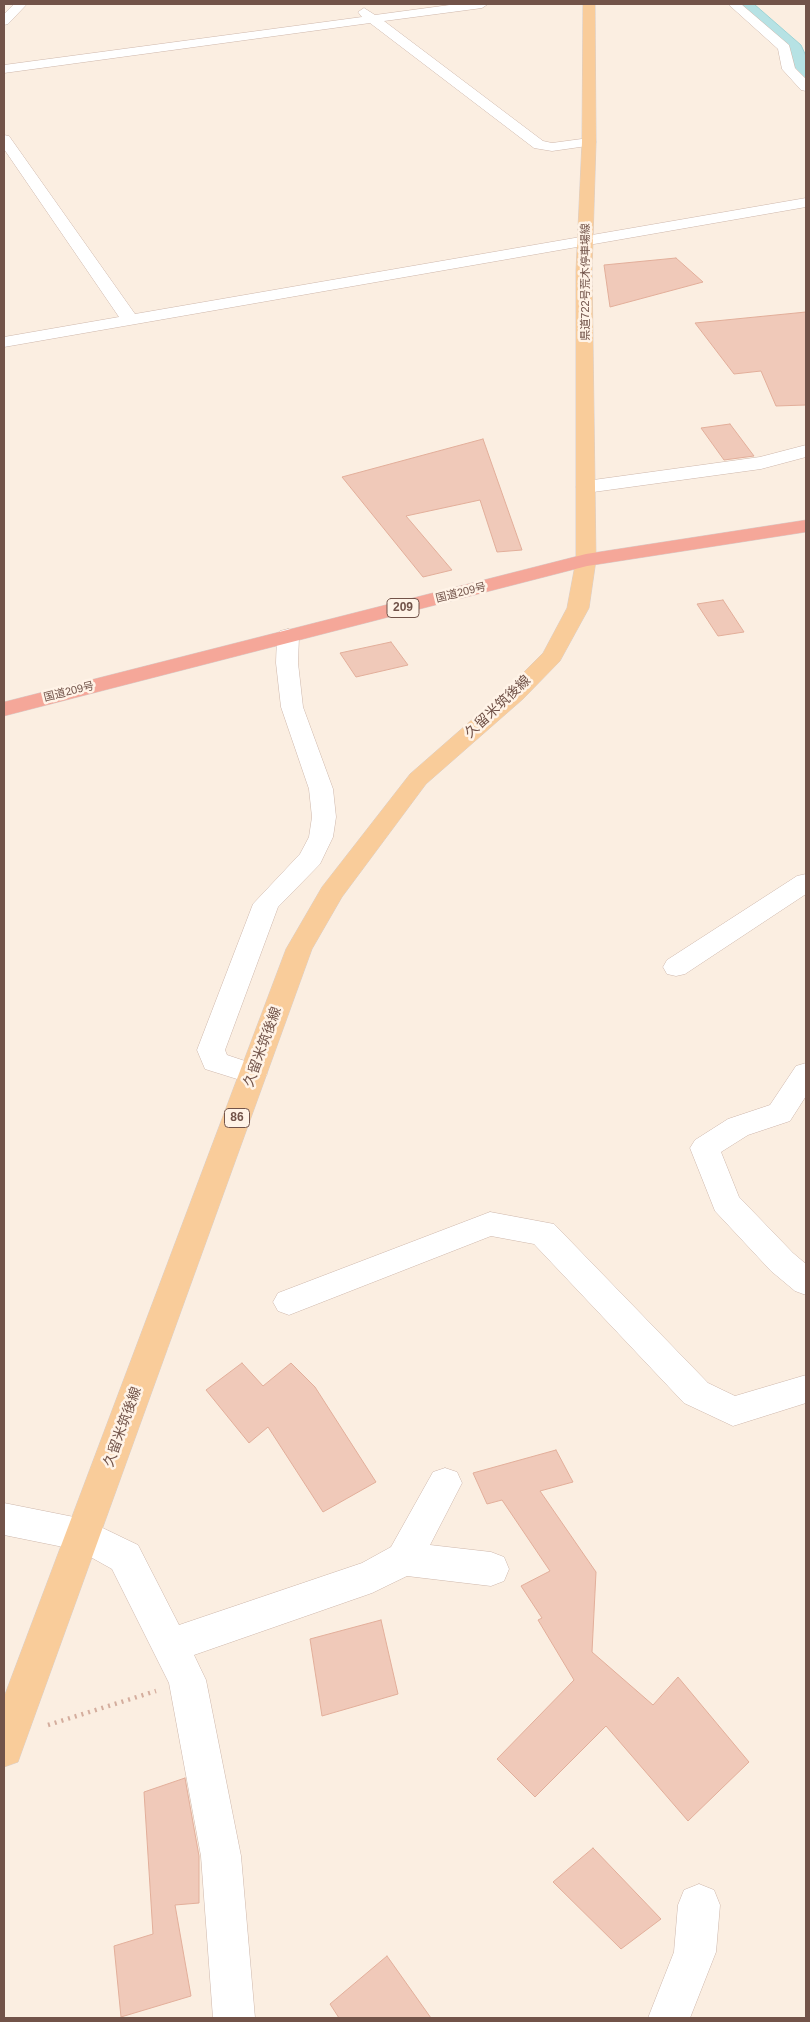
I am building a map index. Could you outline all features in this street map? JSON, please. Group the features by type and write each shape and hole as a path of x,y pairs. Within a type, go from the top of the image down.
{"highway":[{"name":"国道209号","path":"4,709 586,560 806,526"}],"main road":[{"name":"県道722号荒木停車場線","path":"586,560 584,271 589,142 589,4"},
{"name":"久留米筑後線","path":"8,1736 84,1535 299,949 332,893 418,779 515,694 552,656 578,608 586,560"}],"street":[{"path":"4,22 21,4"},
{"path":"353,4 539,145 552,147 589,142"},
{"path":"4,69 482,4"},
{"path":"734,4 784,48 789,69 806,87"},
{"path":"4,139 130,320"},
{"path":"4,342 806,203"},
{"path":"586,487 761,463 806,451"},
{"path":"253,1074 215,1062 211,1050 266,904 311,858 321,837 324,817 321,789 292,708 288,636"},
{"path":"676,967 806,882"},
{"path":"806,1072 780,1113 738,1127 705,1148 726,1203 782,1262 806,1282"},
{"path":"289,1302 490,1224 534,1231 543,1233 696,1393 733,1411 806,1389"},
{"path":"170,1646 372,1576 404,1559 446,1483"},
{"path":"4,1519 84,1535 125,1557 187,1680 221,1856 234,2018"},
{"path":"404,1559 492,1569"},
{"path":"670,2018 695,1952 699,1905"}],"path":[{"path":"8,1736 52,1725 187,1680"}],"water":[{"path":"740,4 754,4 801,45 806,56 806,81"}],"building":[{"path":"676,258 703,282 610,307 604,265"},
{"path":"806,312 806,405 776,406 761,371 734,374 695,323"},
{"path":"730,424 754,456 724,460 701,428"},
{"path":"483,439 522,550 497,552 480,500 406,516 452,570 423,577 342,477"},
{"path":"723,600 744,632 718,636 697,604"},
{"path":"391,642 408,665 356,677 340,653"},
{"path":"242,1363 263,1386 291,1363 315,1387 376,1482 323,1512 268,1427 249,1443 206,1390"},
{"path":"556,1450 573,1482 540,1491 596,1572 592,1652 653,1705 678,1677 749,1762 688,1821 606,1726 535,1797 497,1759 574,1680 538,1620 542,1618 521,1586 550,1571 502,1500 487,1504 473,1473"},
{"path":"381,1620 398,1694 322,1716 310,1639"},
{"path":"185,1778 199,1856 199,1903 175,1905 191,1996 121,2017 114,1946 153,1934 144,1792"},
{"path":"593,1848 661,1919 621,1949 553,1882"},
{"path":"387,1956 431,2018 339,2018 330,2004"}]}
